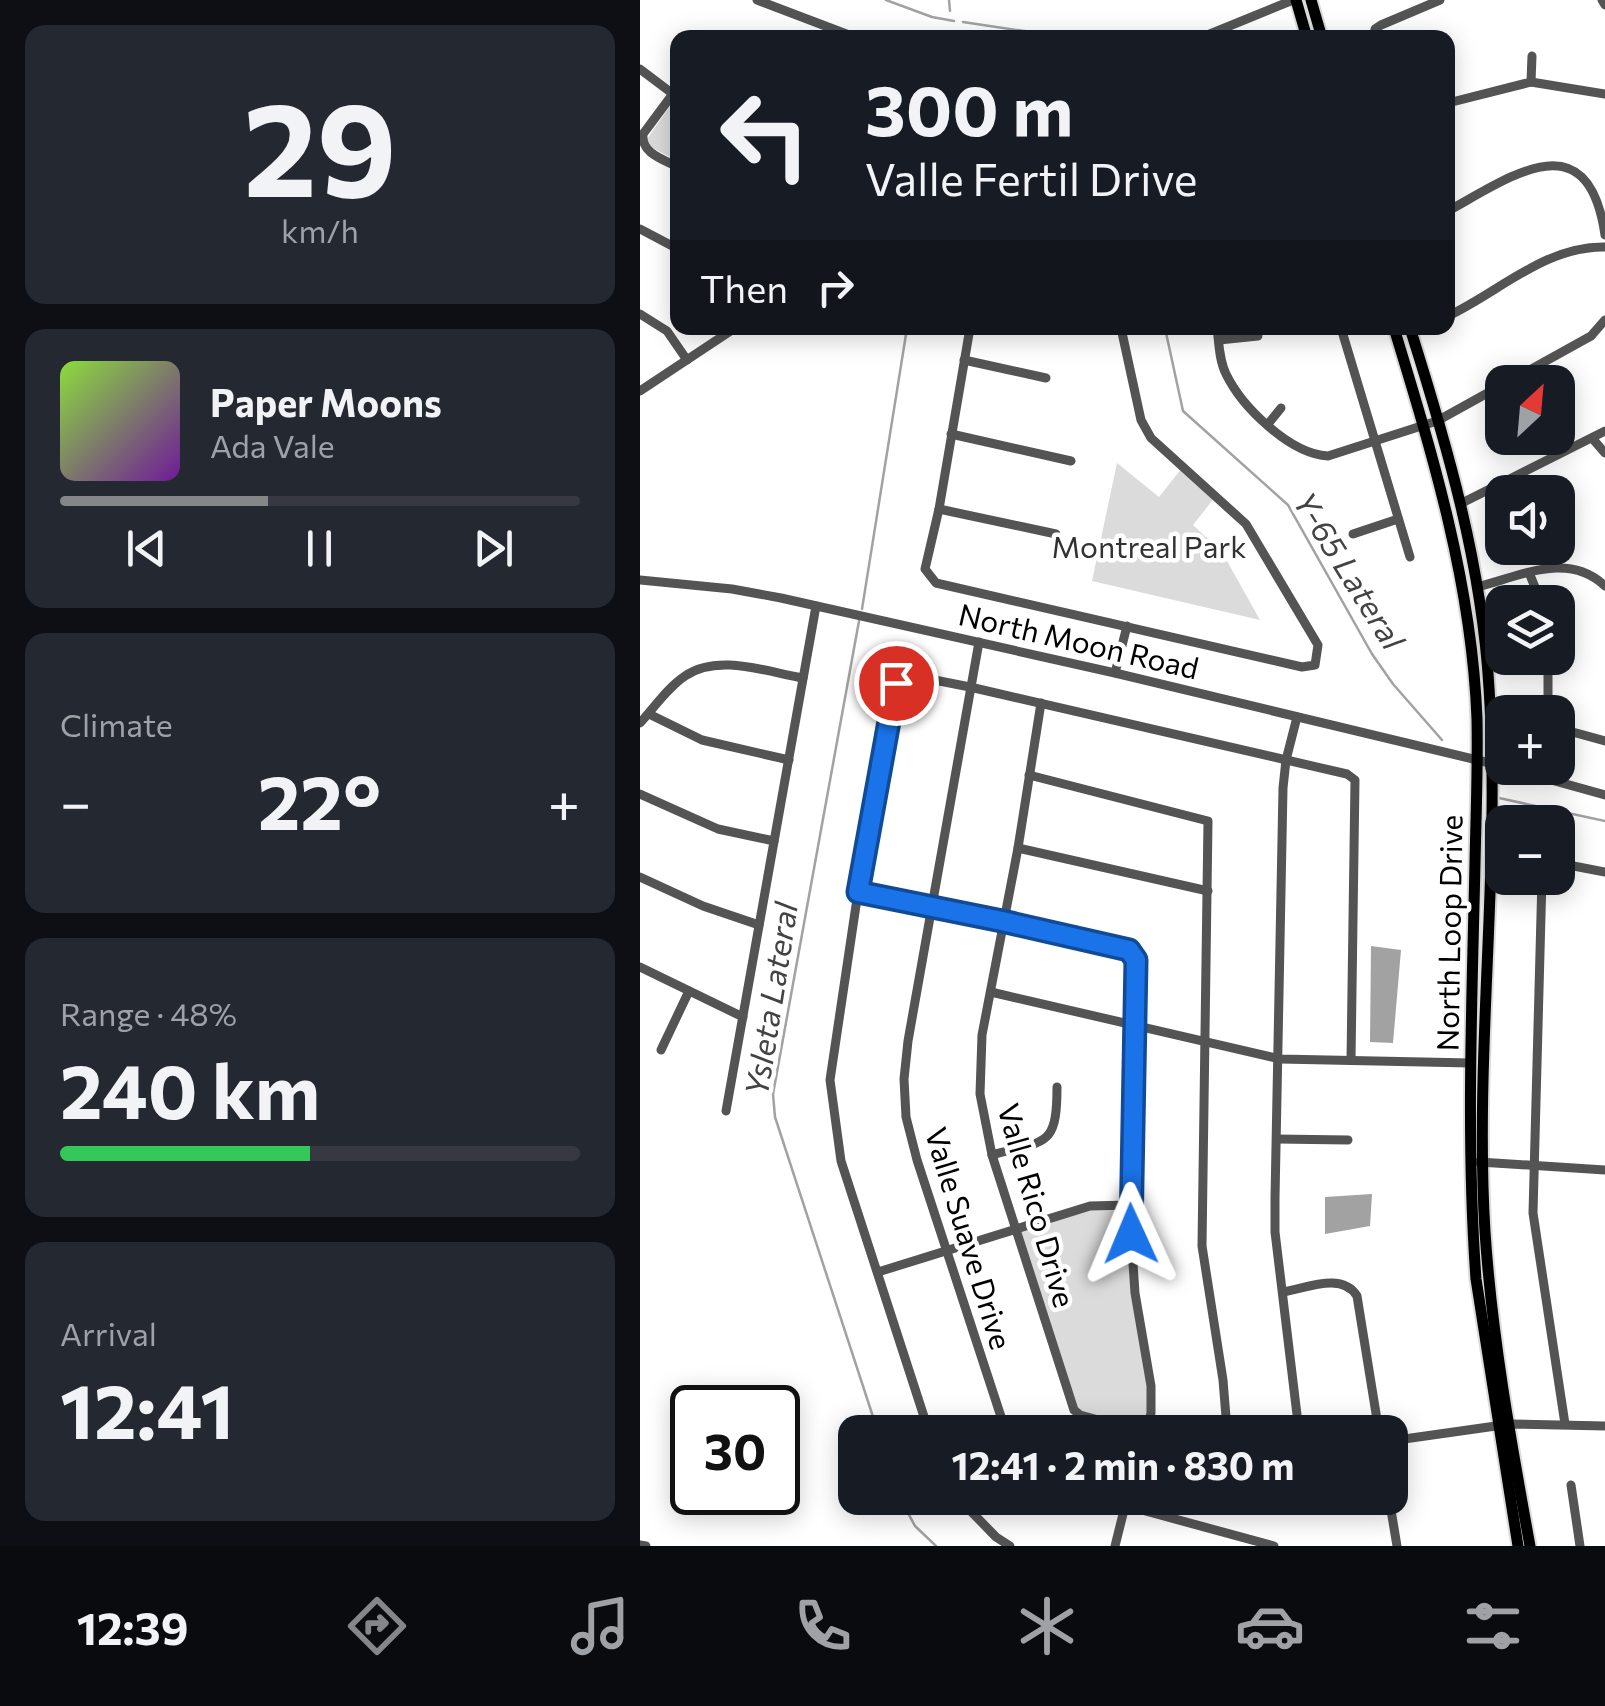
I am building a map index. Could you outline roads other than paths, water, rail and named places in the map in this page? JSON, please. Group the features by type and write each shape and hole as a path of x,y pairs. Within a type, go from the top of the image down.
{"main road":[{"path":"1295,0 1304,30"},
{"path":"1311,0 1320,30"},
{"name":"North Loop Drive","path":"1397,335 1462,503 1491,695"},
{"name":"North Loop Drive","path":"1416,335 1460,568 1477,718 1471,1063 1494,1331 1518,1546"},
{"name":"North Loop Drive","path":"1478,1162 1493,895"},
{"name":"North Loop Drive","path":"1504,1425 1530,1546"}],"street":[{"path":"757,0 836,30"},
{"path":"1220,30 1295,0"},
{"path":"1376,30 1440,0"},
{"path":"1532,56 1532,82"},
{"path":"640,69 670,87"},
{"path":"1455,101 1532,82 1605,94"},
{"path":"670,97 642,140 647,150 670,163"},
{"path":"1455,207 1527,168 1549,165 1574,172 1592,189 1601,208 1605,235"},
{"path":"640,229 670,244"},
{"path":"1455,312 1558,254 1605,247"},
{"path":"640,314 667,331 688,360"},
{"path":"1539,365 1591,336 1605,320"},
{"path":"640,391 725,335"},
{"path":"969,335 925,569 936,583 1302,666 1315,665 1318,645 1246,524 1151,438 1142,420 1124,335"},
{"path":"1218,335 1228,378 1268,424 1293,446 1313,454 1328,456 1431,423 1485,395"},
{"path":"1343,335 1410,557"},
{"path":"1219,340 1258,336"},
{"path":"964,360 1046,378"},
{"path":"1268,424 1282,408"},
{"path":"1462,503 1605,430"},
{"path":"952,434 1072,461"},
{"path":"1592,438 1605,454"},
{"path":"939,508 1056,534"},
{"path":"1353,534 1398,519"},
{"path":"1477,587 1574,566 1590,572 1605,586"},
{"path":"1530,574 1534,585"},
{"name":"North Moon Road","path":"640,580 732,589 816,606 1485,762"},
{"path":"726,1111 816,606"},
{"path":"1114,673 1126,626"},
{"name":"Valle Suave Drive","path":"978,642 930,906 904,1080 906,1117 1000,1415"},
{"path":"640,723 680,680 703,667 728,665 804,678"},
{"path":"924,1415 841,1161 830,1080 858,892 896,683 904,674 1348,774 1355,780 1351,1060"},
{"name":"Valle Rico Drive","path":"1041,702 979,1067 980,1094 992,1156 1074,1410 1079,1415"},
{"path":"649,714 702,740 789,760"},
{"path":"1297,717 1286,760 1275,1232 1297,1415"},
{"path":"1575,733 1605,741"},
{"path":"1029,775 1208,821 1202,1246 1226,1415"},
{"name":"North Moon Road","path":"1575,784 1605,795"},
{"path":"640,794 718,829 774,841"},
{"path":"1018,848 1208,891"},
{"path":"1575,866 1605,872"},
{"path":"640,877 703,906 759,925"},
{"path":"858,892 1129,950 1136,960 1129,1205 1135,1293 1152,1386 1151,1415"},
{"path":"1542,895 1535,1238 1565,1424"},
{"path":"640,967 743,1016"},
{"path":"661,1050 689,991"},
{"path":"991,992 1280,1058 1471,1063"},
{"path":"992,1156 1044,1140 1054,1132 1057,1087"},
{"path":"1277,1139 1348,1140"},
{"path":"1478,1162 1605,1170"},
{"path":"878,1272 1090,1206 1129,1205"},
{"path":"1283,1292 1342,1282 1351,1286 1357,1296 1377,1415"},
{"path":"1408,1438 1504,1425 1605,1426"},
{"path":"1571,1485 1580,1546"},
{"path":"973,1515 1010,1546"},
{"path":"1115,1546 1123,1515"},
{"path":"1172,1515 1274,1546"},
{"path":"1392,1515 1397,1546"}],"waterway":[{"path":"886,0 954,21"},
{"name":"Ysleta Lateral","path":"949,0 950,11"},
{"name":"Y-65 Lateral","path":"963,22 1017,30"},
{"name":"Ysleta Lateral","path":"862,609 906,335"},
{"name":"Y-65 Lateral","path":"1167,335 1183,411 1288,505 1372,654 1442,740"},
{"name":"Ysleta Lateral","path":"859,621 773,1094 775,1117 872,1415"},
{"name":"Y-65 Lateral","path":"1499,798 1605,821"},
{"name":"Ysleta Lateral","path":"909,1515 936,1546"}],"park label":[{"name":"Montreal Park","path":"1149,545"}]}
